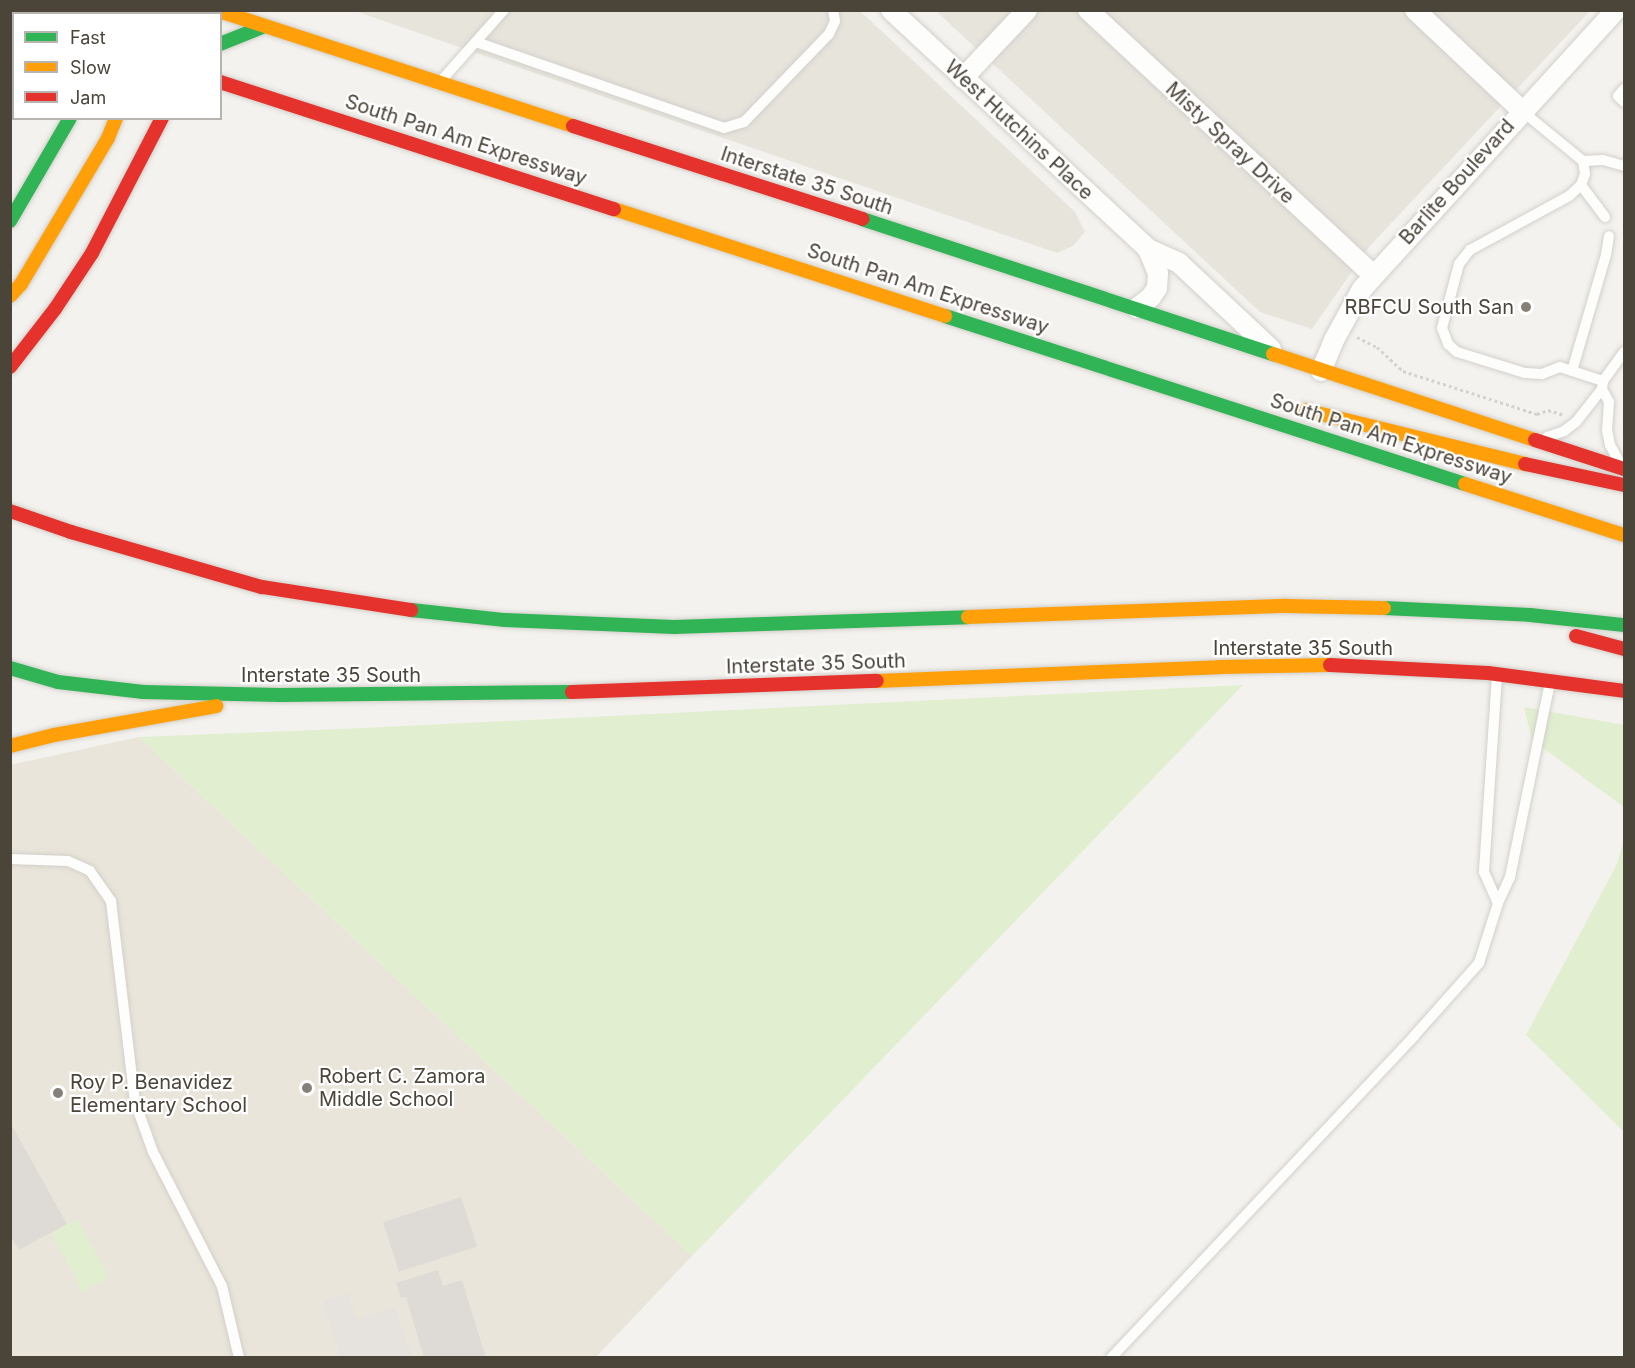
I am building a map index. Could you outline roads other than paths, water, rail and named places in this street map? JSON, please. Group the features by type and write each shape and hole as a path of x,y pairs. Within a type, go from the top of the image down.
{"main road":[{"name":"Interstate 35 South","path":"216,10 235,15 261,27 1137,308 1321,371 1624,469"},
{"path":"222,43 261,27"},
{"name":"South Pan Am Expressway","path":"227,84 1624,535"},
{"path":"10,221 68,120"},
{"path":"10,296 21,284 102,147 115,120"},
{"path":"10,367 55,309 92,253 161,120"},
{"path":"1109,368 1208,385"},
{"path":"1287,405 1500,459 1624,485"},
{"path":"10,511 71,532 262,587 439,614 505,620 674,627 1287,606 1417,609 1530,615 1624,625"},
{"path":"1417,609 1596,640 1624,649"},
{"name":"Interstate 35 South","path":"10,668 58,682 143,692 280,696 614,692 1230,667 1362,665 1497,674 1624,691"},
{"path":"10,746 54,735 280,696"}],"street":[{"name":"West Hutchins Place","path":"891,10 1148,249 1179,263 1276,354"},
{"path":"963,78 1027,10"},
{"name":"Misty Spray Drive","path":"1088,10 1373,275"},
{"path":"1415,10 1522,111"},
{"name":"Barlite Boulevard","path":"1321,371 1351,306 1373,275 1616,10"},
{"name":"West Hutchins Place","path":"1137,308 1151,297 1157,288 1158,273 1148,249"}],"lane":[{"path":"439,83 504,10"},
{"path":"476,42 724,128 744,122 829,34 835,21 833,10"},
{"path":"1624,89 1618,96 1624,102"},
{"path":"1522,111 1583,161 1585,174 1581,185 1569,196 1470,250 1459,264 1442,328 1448,344 1457,352 1525,374 1542,374 1560,368 1603,385 1609,402 1606,423 1610,445 1624,469"},
{"path":"1583,161 1604,160 1624,166"},
{"path":"1581,185 1605,217"},
{"path":"1572,371 1606,255 1609,236"},
{"path":"1536,440 1564,431 1603,385 1624,352"},
{"path":"1497,674 1484,872 1498,903"},
{"path":"1111,1358 1406,1045 1479,963 1498,903 1510,877 1550,680"},
{"path":"10,859 68,861 90,871 111,901 135,1102 153,1152 222,1286 239,1358"}],"place":[{"name":"RBFCU South San","path":"1526,307"},
{"name":"Robert C. Zamora Middle School","path":"307,1088"},
{"name":"Roy P. Benavidez Elementary School","path":"58,1093"}]}
